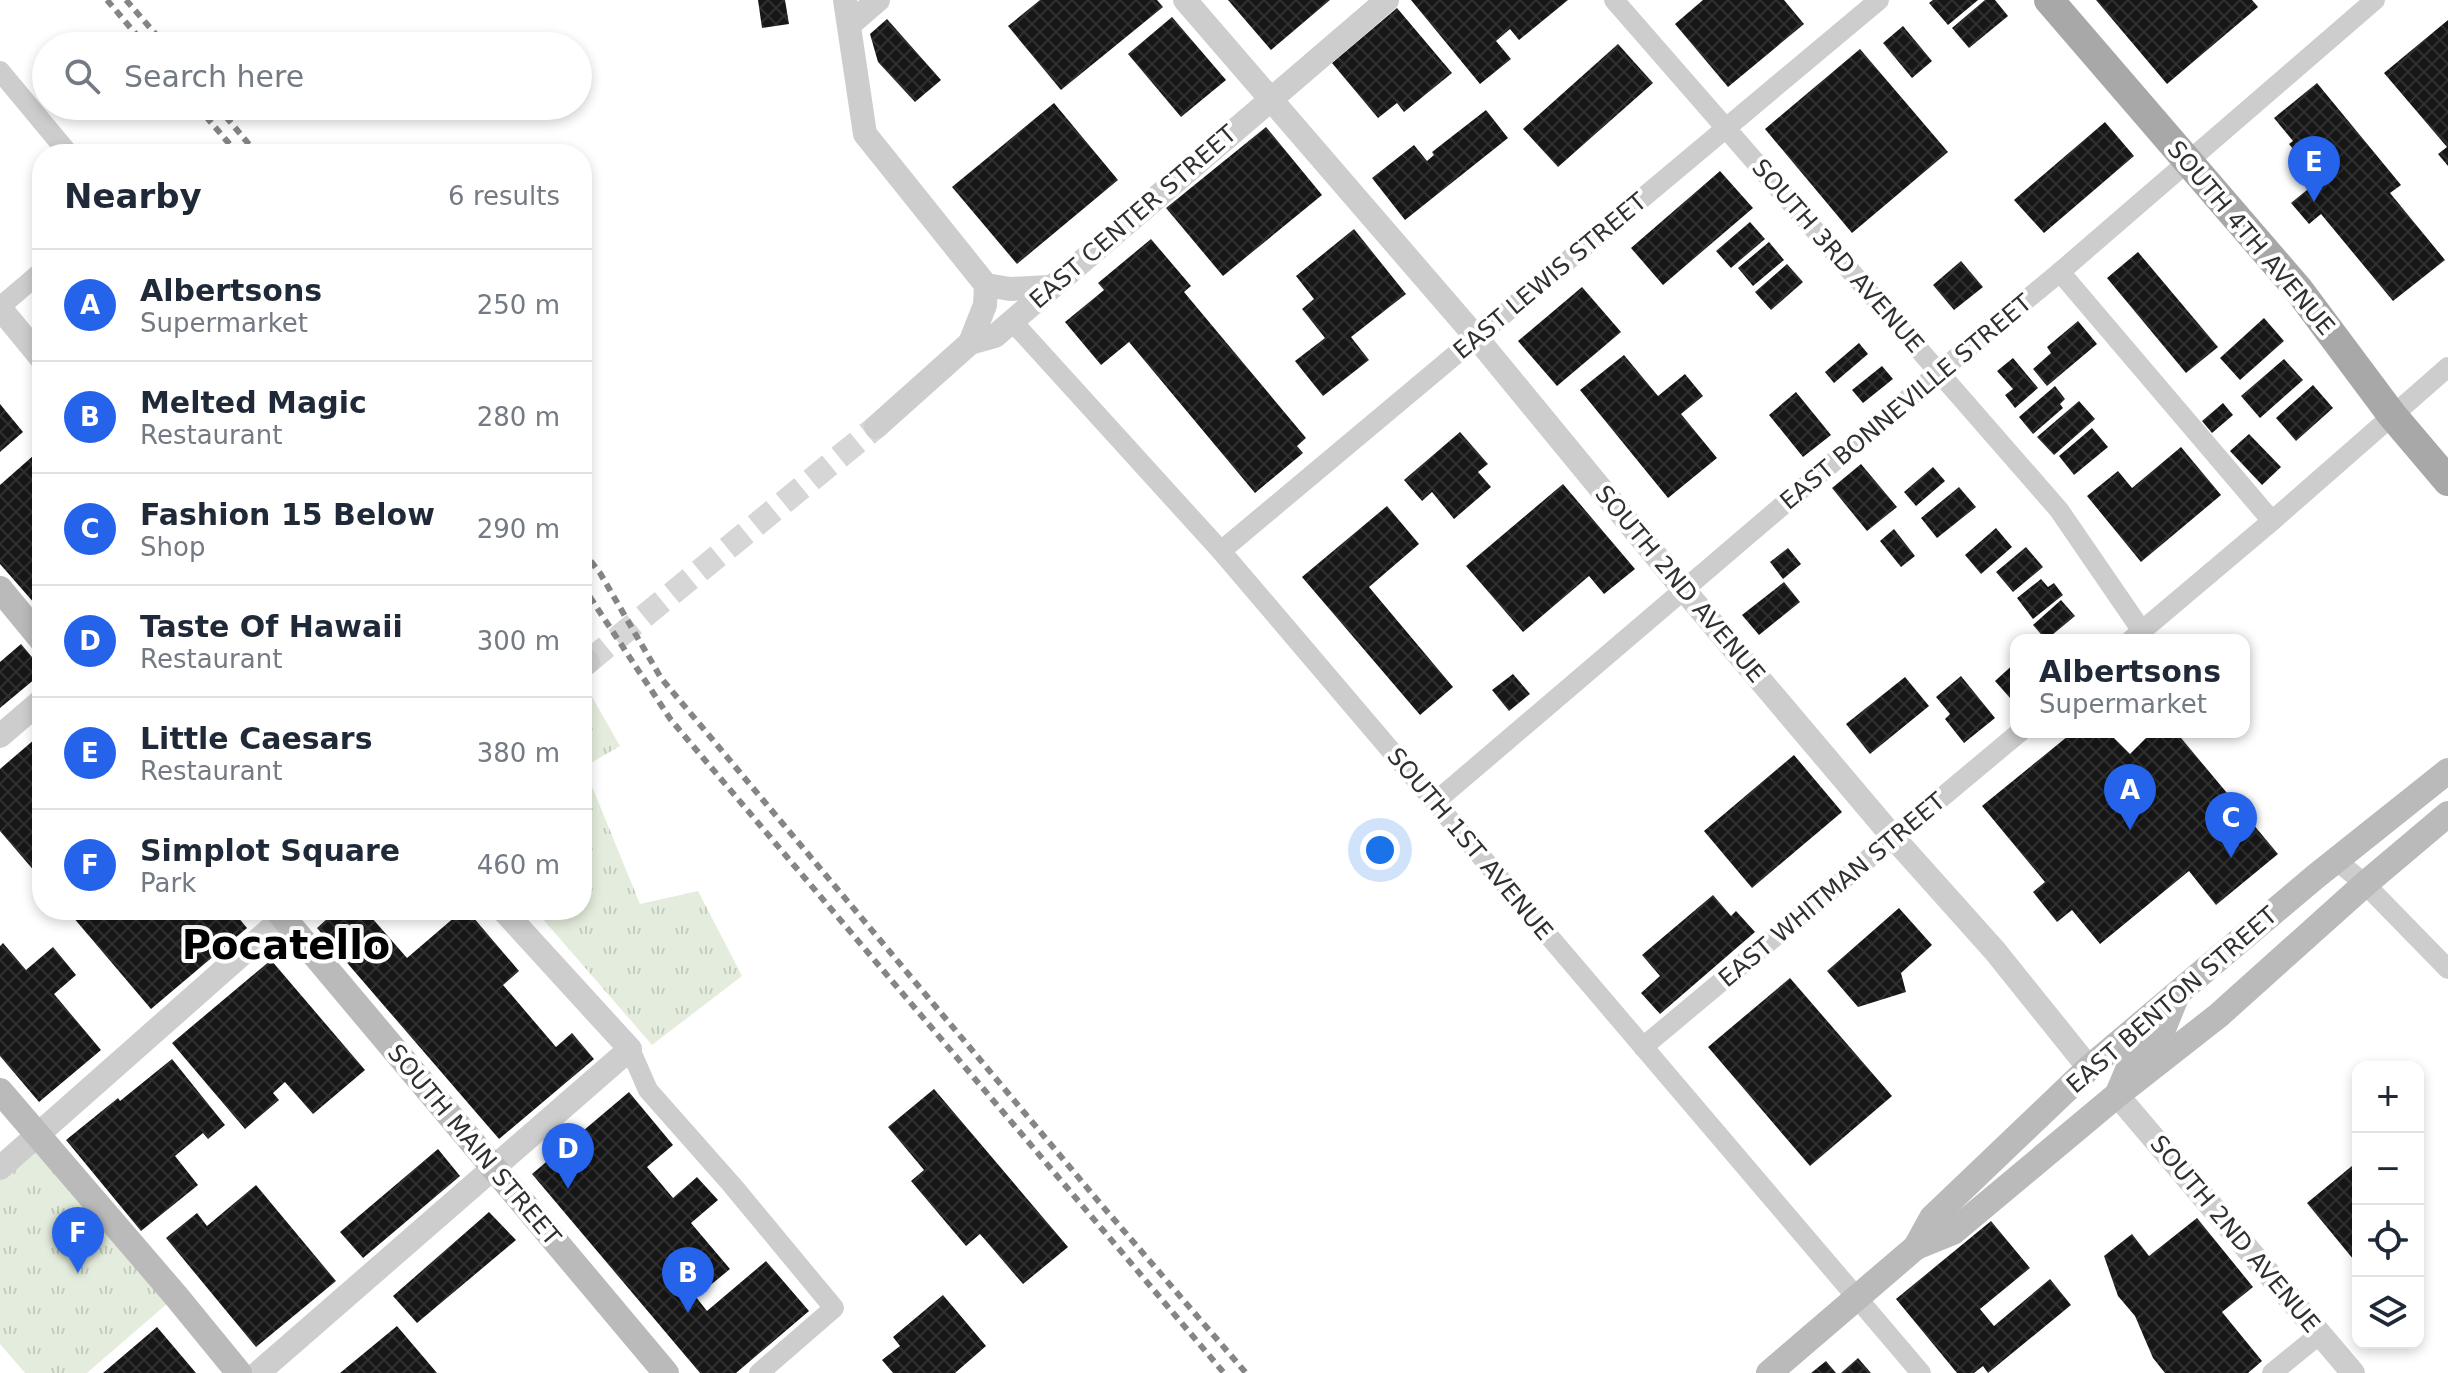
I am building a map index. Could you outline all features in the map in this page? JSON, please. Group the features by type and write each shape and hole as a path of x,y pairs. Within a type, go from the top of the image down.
{"main road":[{"name":"SOUTH 4TH AVENUE","path":"2049,0 2298,289 2392,415 2448,481"},
{"path":"0,589 32,628"},
{"name":"EAST BENTON STREET","path":"1916,1247 1932,1218 2089,1068 2448,771"},
{"name":"EAST BENTON STREET","path":"1769,1373 1916,1247 1953,1232 2117,1095 2219,1015 2448,814"},
{"name":"SOUTH MAIN STREET","path":"291,920 666,1373"},
{"path":"2117,1095 2133,1058 2161,1034 2177,994"},
{"path":"2038,1161 2050,1127 2083,1099 2089,1068"},
{"path":"0,1091 239,1373"}],"street":[{"path":"845,0 865,134 986,285 985,305 970,343"},
{"path":"849,25 878,0"},
{"name":"SOUTH 2ND AVENUE","path":"1185,0 1476,337 1684,590 1893,837 1995,951 2089,1068"},
{"name":"EAST CENTER STREET","path":"876,427 970,343 995,336 1387,0"},
{"name":"SOUTH 3RD AVENUE","path":"1614,0 2059,510 2136,634"},
{"name":"EAST LEWIS STREET","path":"1221,551 1879,0"},
{"name":"EAST BONNEVILLE STREET","path":"1435,802 2060,272 2375,0"},
{"path":"0,71 32,109"},
{"path":"41,120 61,144"},
{"path":"2060,272 2272,521"},
{"path":"32,280 0,307 32,347"},
{"path":"986,285 1010,289 1050,287"},
{"name":"SOUTH 1ST AVENUE","path":"1012,321 1221,551 1921,1373"},
{"path":"2139,634 2448,367"},
{"path":"0,736 32,709"},
{"name":"EAST WHITMAN STREET","path":"1643,1047 2013,738"},
{"path":"2337,861 2365,884 2448,969"},
{"path":"0,1168 275,920"},
{"path":"512,920 630,1049 648,1090 834,1308 759,1373"},
{"path":"258,1373 630,1049"},
{"name":"SOUTH 2ND AVENUE","path":"2117,1095 2353,1373"},
{"path":"2272,1373 2320,1334"}],"green space":[{"path":"592,697 620,746 592,762"},
{"path":"592,787 640,904 698,891 742,976 652,1045 544,920 592,920"},
{"path":"38,1136 176,1296 87,1373 25,1373 0,1344 0,1168"}],"building":[{"path":"758,0 785,0 789,24 762,28"},
{"path":"1040,0 1157,0 1163,7 1061,90 1008,26"},
{"path":"1228,0 1330,0 1271,50"},
{"path":"1411,0 1568,0 1519,40 1510,29 1496,41 1511,59 1480,84"},
{"path":"1703,0 1784,0 1804,24 1728,87 1675,24"},
{"path":"1933,0 1978,0 1948,25 1929,3"},
{"path":"1985,0 1995,0 2008,16 1969,48 1952,28"},
{"path":"2096,0 2252,0 2258,7 2167,84"},
{"path":"1397,8 1452,73 1404,112 1397,103 1378,118 1332,63"},
{"path":"1172,17 1226,80 1181,117 1128,54"},
{"path":"887,19 941,80 915,102 878,62 870,34"},
{"path":"2448,20 2448,166 2438,154 2447,147 2384,73"},
{"path":"1903,26 1932,61 1912,78 1883,43"},
{"path":"1618,44 1653,83 1558,167 1523,129"},
{"path":"1860,49 1948,152 1852,233 1765,129"},
{"path":"2317,83 2401,185 2390,193 2445,260 2393,301 2321,214 2309,224 2291,203 2324,176 2305,153 2300,158 2289,144 2293,141 2274,118"},
{"path":"1054,103 1118,180 1017,264 952,187"},
{"path":"1486,110 1508,138 1405,220 1372,178 1414,145 1427,161 1434,155 1432,152"},
{"path":"2105,122 2134,156 2044,233 2014,200"},
{"path":"1266,127 1322,195 1223,276 1166,208"},
{"path":"1720,171 1753,208 1663,285 1631,248"},
{"path":"1750,222 1765,239 1731,268 1716,251"},
{"path":"1354,229 1406,294 1351,337 1369,360 1323,396 1295,361 1325,338 1302,309 1314,299 1296,276"},
{"path":"1151,239 1191,286 1184,292 1306,438 1297,446 1303,453 1255,493 1129,342 1101,365 1065,322 1104,290 1098,283"},
{"path":"1769,242 1784,260 1753,286 1738,268"},
{"path":"2138,252 2218,347 2186,373 2107,278"},
{"path":"1961,261 1983,287 1954,310 1933,285"},
{"path":"1787,264 1803,282 1771,310 1755,292"},
{"path":"1582,287 1621,332 1557,386 1518,341"},
{"path":"2264,318 2284,341 2240,380 2220,358"},
{"path":"2078,321 2097,344 2047,386 2033,369 2051,353 2047,347"},
{"path":"1859,343 1868,354 1834,383 1825,372"},
{"path":"1624,355 1658,396 1685,374 1703,396 1681,414 1717,458 1668,498 1580,390"},
{"path":"2013,358 2038,388 2015,408 2005,395 2013,389 1997,371"},
{"path":"2284,359 2303,380 2260,418 2241,396"},
{"path":"1882,366 1893,379 1863,403 1852,390"},
{"path":"2313,385 2333,408 2296,441 2276,418"},
{"path":"2055,386 2065,399 2060,404 2063,408 2033,434 2019,417"},
{"path":"1796,392 1831,435 1803,457 1769,415"},
{"path":"2079,401 2095,419 2054,455 2037,437"},
{"path":"2223,403 2233,415 2212,433 2202,421"},
{"path":"0,404 23,432 0,452"},
{"path":"2092,428 2108,447 2074,475 2059,456"},
{"path":"1460,432 1488,464 1478,472 1491,487 1454,519 1432,492 1422,501 1404,480"},
{"path":"2249,434 2281,467 2262,485 2230,451"},
{"path":"2181,447 2221,495 2141,562 2087,496 2118,471 2132,488"},
{"path":"32,457 32,601 0,564 0,485"},
{"path":"1861,464 1897,507 1867,531 1832,488"},
{"path":"1933,467 1945,481 1916,506 1904,492"},
{"path":"1563,484 1635,569 1604,594 1589,576 1523,632 1466,566"},
{"path":"1959,487 1976,507 1937,538 1921,518"},
{"path":"1387,506 1419,544 1369,587 1453,687 1420,715 1302,577"},
{"path":"1996,528 2012,547 1981,574 1965,555"},
{"path":"1894,529 1915,556 1901,567 1880,541"},
{"path":"2026,547 2043,567 2013,592 1996,572"},
{"path":"1788,548 1801,564 1783,579 1770,562"},
{"path":"2041,579 2048,587 2054,583 2063,595 2033,619 2017,598"},
{"path":"1784,582 1800,602 1759,635 1742,615"},
{"path":"2061,600 2075,616 2053,634 2041,634 2033,625"},
{"path":"21,644 32,657 32,681 0,708 0,662"},
{"path":"2010,667 2010,698 1995,681"},
{"path":"1513,674 1530,694 1509,711 1492,690"},
{"path":"1961,676 1995,718 1964,743 1945,719 1950,714 1936,697"},
{"path":"1905,677 1929,706 1870,754 1846,724"},
{"path":"2066,738 2181,738 2278,854 2216,905 2189,871 2100,944 2072,910 2057,922 2033,892 2045,882 1982,806"},
{"path":"32,742 32,868 0,831 0,769"},
{"path":"1794,755 1842,812 1752,888 1704,831"},
{"path":"1713,895 1731,916 1736,911 1755,932 1660,1014 1641,993 1660,976 1642,955"},
{"path":"1899,908 1932,945 1901,973 1906,992 1858,1007 1827,971"},
{"path":"75,920 240,920 247,928 151,1009"},
{"path":"326,920 374,920 407,958 451,920 476,920 519,971 503,985 556,1047 572,1033 594,1059 499,1139 317,928"},
{"path":"3,943 26,970 53,947 76,975 54,994 101,1050 39,1102 0,1056 0,946"},
{"path":"271,960 365,1070 313,1114 285,1082 273,1093 279,1100 245,1129 172,1043"},
{"path":"1790,978 1892,1096 1810,1166 1708,1047"},
{"path":"172,1059 225,1125 208,1139 203,1133 175,1156 198,1185 141,1231 66,1140"},
{"path":"934,1089 1068,1247 1023,1284 980,1234 966,1246 911,1181 924,1170 888,1127"},
{"path":"629,1092 673,1145 647,1167 673,1198 697,1177 718,1200 691,1223 730,1269 696,1297 707,1311 766,1261 809,1311 736,1373 700,1373 532,1174"},
{"path":"438,1149 460,1176 363,1258 340,1232"},
{"path":"2352,1166 2352,1258 2307,1203"},
{"path":"256,1185 336,1281 256,1347 166,1238 197,1213 207,1226"},
{"path":"489,1212 516,1240 417,1323 393,1296"},
{"path":"2197,1218 2253,1287 2222,1312 2262,1361 2248,1373 2165,1373 2153,1358 2135,1316 2118,1296 2104,1256 2132,1234 2149,1256"},
{"path":"1991,1221 2030,1268 1980,1309 1994,1326 2050,1279 2071,1305 1988,1373 1983,1366 1974,1373 1957,1373 1896,1299"},
{"path":"943,1295 986,1346 955,1373 893,1373 882,1360 900,1346 893,1337"},
{"path":"397,1326 437,1373 340,1373"},
{"path":"157,1327 196,1373 103,1373"},
{"path":"1858,1358 1871,1373 1841,1373"},
{"path":"1826,1361 1836,1373 1811,1373"}],"tunnel":[{"path":"592,659 876,427"}],"railway":[{"path":"107,0 134,32"},
{"path":"126,0 154,32"},
{"path":"209,120 229,144"},
{"path":"229,120 249,144"},
{"path":"592,563 661,678 1246,1373"},
{"path":"592,600 671,720 1224,1373"}],"place":[{"name":"Little Caesars","path":"2314,202"},
{"name":"Albertsons","path":"2130,830"},
{"name":"Fashion 15 Below","path":"2231,858"},
{"name":"Taste Of Hawaii","path":"568,1189"},
{"name":"Simplot Square","path":"78,1273"},
{"name":"Melted Magic","path":"688,1313"}],"district":[{"name":"Pocatello","path":"286,945"}]}
